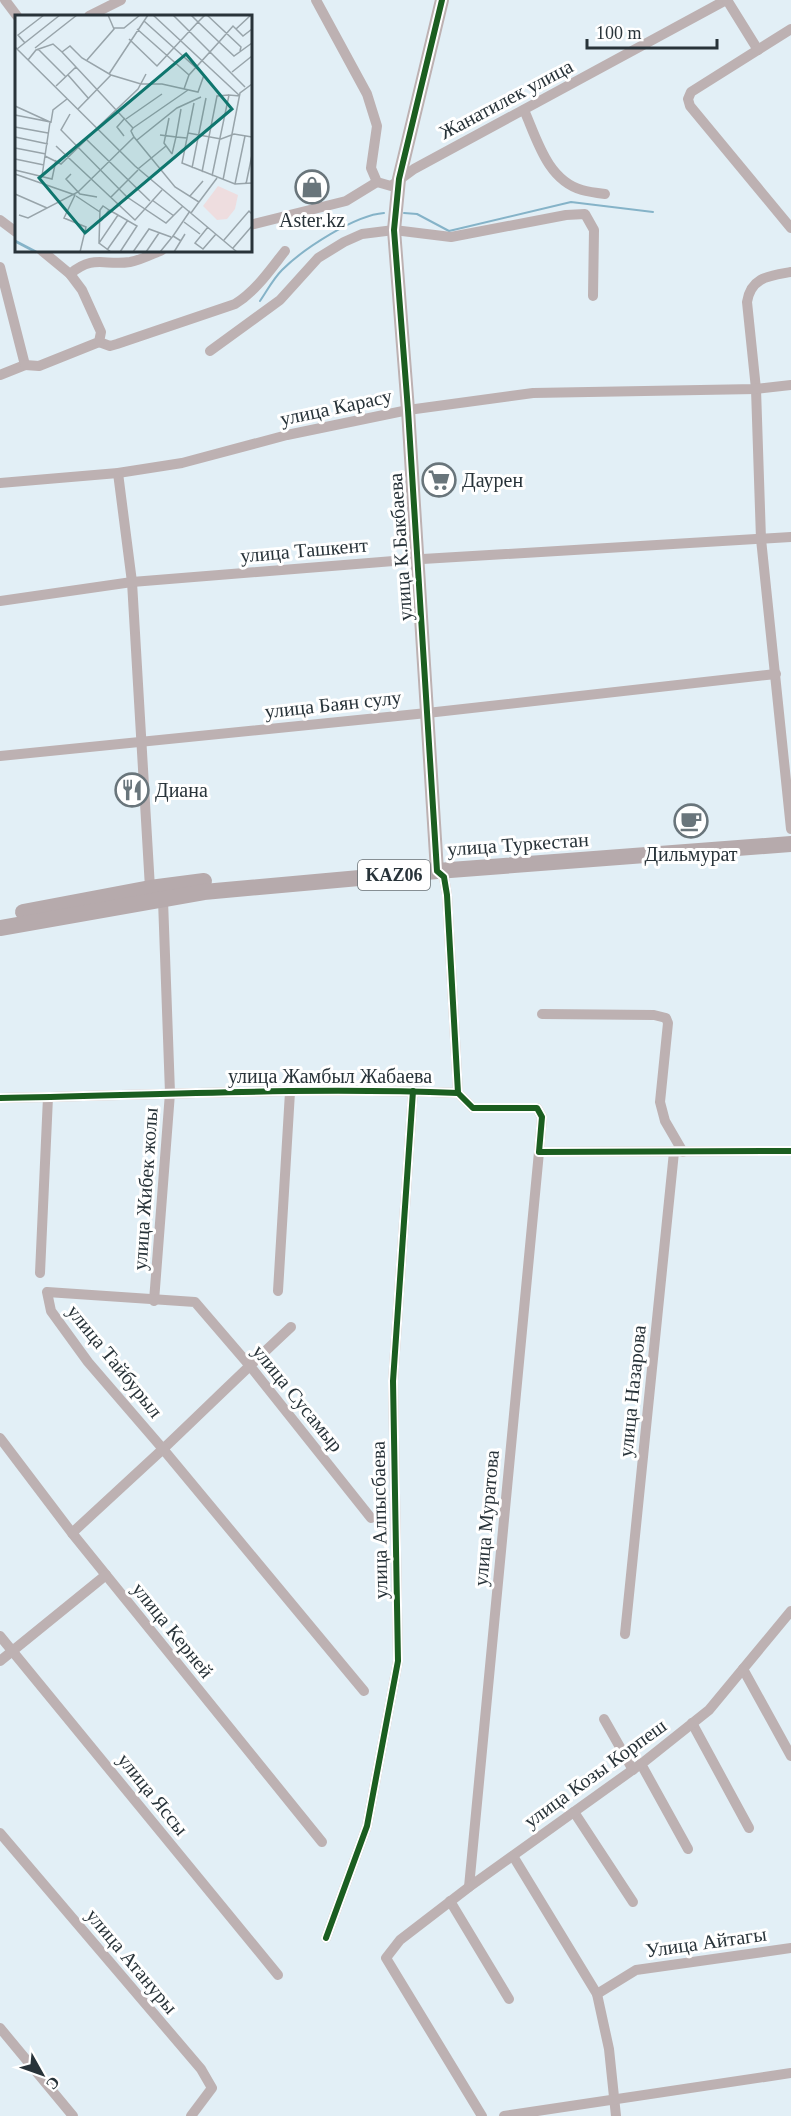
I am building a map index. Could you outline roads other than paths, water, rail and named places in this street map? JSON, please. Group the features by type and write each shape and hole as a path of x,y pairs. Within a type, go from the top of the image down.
{"highway":[{"name":"улица Туркестан","path":"437,866 791,834"},
{"name":"улица Туркестан","path":"0,928 157,894 202,881 791,844"},
{"name":"улица Туркестан","path":"0,917 157,894"}],"street":[{"path":"5,0 16,15"},
{"path":"91,15 121,0"},
{"path":"316,0 367,94 377,126 371,168 377,182"},
{"name":"улица К.Бакбаева","path":"442,0 399,180 394,230 408,410 437,866 444,877 447,895 458,1093"},
{"path":"726,0 758,50"},
{"name":"Жанатилек улица","path":"399,180 414,169 726,0"},
{"path":"789,36 758,50 692,92 688,99 690,106 791,228"},
{"path":"524,110 549,166 561,178 580,190 605,194"},
{"path":"252,224 346,201 377,182 391,186 399,180"},
{"path":"210,351 280,300 318,258 362,234 394,230 451,237 566,215 585,214 594,230 594,296"},
{"path":"0,220 15,231"},
{"path":"0,375 25,364 39,366 99,342 110,346 117,344 235,304 246,298 257,287 285,251"},
{"path":"43,252 70,274 82,290 101,332 99,342"},
{"path":"70,274 80,265 93,262 130,262 157,252"},
{"path":"0,267 25,364"},
{"path":"791,272 758,280 749,289 747,302 756,389 761,539 791,829"},
{"name":"улица Карасу","path":"0,483 118,473 182,464 287,435 408,410 533,393 756,389 791,385"},
{"name":"улица Жибек жолы","path":"118,473 132,582 170,1093 154,1300"},
{"name":"улица Ташкент","path":"0,601 132,582 417,559 791,537"},
{"name":"улица Баян сулу","path":"0,756 427,713 776,674"},
{"path":"542,1014 654,1015 666,1018 668,1023 660,1102 665,1121 679,1152"},
{"name":"улица Жамбыл Жабаева","path":"0,1098 170,1093 413,1091 458,1093 473,1108 537,1108 542,1117 539,1152"},
{"name":"улица Алпысбаева","path":"326,1938 367,1826 398,1661 393,1381 413,1091"},
{"path":"278,1291 290,1092"},
{"path":"40,1273 48,1097"},
{"path":"539,1152 791,1152"},
{"name":"улица Муратова","path":"469,1887 539,1152"},
{"name":"улица Назарова","path":"625,1634 679,1152"},
{"name":"улица Тайбурыл","path":"154,1300 47,1292 51,1311 88,1362 364,1691"},
{"name":"улица Сусамыр","path":"154,1300 195,1302 250,1366 371,1518"},
{"path":"72,1533 291,1327"},
{"name":"улица Керней","path":"0,1438 72,1533 322,1842"},
{"path":"0,1660 106,1575"},
{"name":"улица Козы Корпеш","path":"482,2116 386,1958 400,1940 450,1901 637,1767 709,1710 791,1611"},
{"name":"улица Яссы","path":"0,1636 278,1975"},
{"path":"743,1669 791,1756"},
{"path":"604,1719 688,1849"},
{"path":"692,1723 749,1828"},
{"path":"574,1812 633,1902"},
{"name":"улица Атануры","path":"0,1833 201,2069 212,2088 191,2116"},
{"path":"513,1856 597,1994 609,2049 616,2116"},
{"path":"450,1901 509,1999"},
{"name":"Улица Айтагы","path":"597,1994 636,1970 791,1948"},
{"path":"0,2028 73,2116"},
{"path":"504,2116 791,2073"}],"waterway":[{"path":"404,213 417,214 449,231 571,202 653,212"},
{"path":"260,301 279,274 303,253 345,226 372,215 384,213"}],"place":[{"name":"Aster.kz","path":"312,187"},
{"name":"Даурен","path":"439,480"},
{"name":"Диана","path":"132,790"},
{"name":"Дильмурат","path":"691,821"}]}
